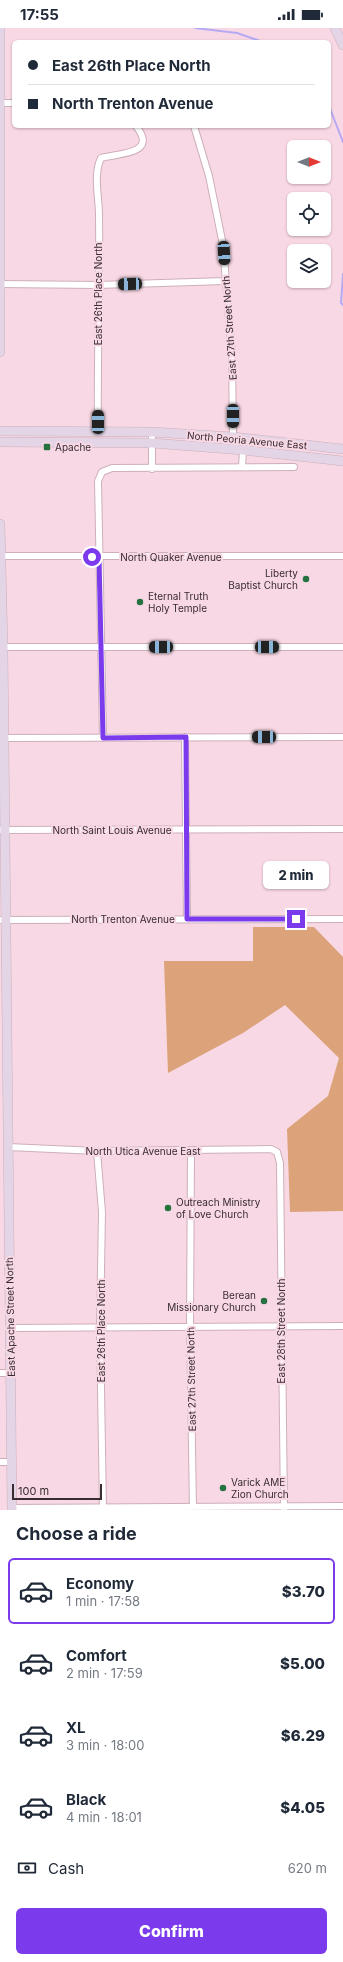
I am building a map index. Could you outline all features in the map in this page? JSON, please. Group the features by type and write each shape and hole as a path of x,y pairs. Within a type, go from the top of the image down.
{"main road":[{"path":"0,28 0,352"},
{"path":"335,28 343,45"},
{"name":"North Peoria Avenue East","path":"0,431 152,432 233,437 343,449"},
{"name":"North Peoria Avenue East","path":"0,442 152,444 243,450 343,461"},
{"name":"East Apache Street North","path":"0,524 3,920 8,1147 12,1509"}],"street":[{"path":"1,103 12,103"},
{"name":"East 26th Place North","path":"98,431 99,214 97,175 101,158 129,153 140,148 143,143 142,136 137,128"},
{"name":"East 27th Street North","path":"195,128 209,176 223,245 232,356 233,437"},
{"path":"0,284 98,285 225,281"},
{"path":"152,432 152,468"},
{"name":"North Peoria Avenue East","path":"242,467 243,450"},
{"path":"103,738 98,481 102,472 109,468 294,467"},
{"name":"North Quaker Avenue","path":"0,556 343,556"},
{"path":"2,647 343,647"},
{"path":"186,737 187,919"},
{"path":"2,738 343,737"},
{"name":"North Saint Louis Avenue","path":"2,830 343,828"},
{"name":"North Trenton Avenue","path":"3,920 343,919"},
{"name":"North Utica Avenue East","path":"8,1147 97,1151 272,1150 277,1152"},
{"name":"East 26th Place North","path":"97,1151 102,1212 100,1328 103,1509"},
{"name":"East 27th Street North","path":"191,1151 192,1509"},
{"name":"East 28th Street North","path":"277,1152 280,1163 284,1509"},
{"path":"10,1328 343,1326"},
{"path":"0,1373 11,1373"},
{"path":"0,1462 12,1462"},
{"path":"12,1509 284,1509 343,1506"}],"shaded area":[{"path":"253,927 314,927 343,957 343,1211 290,1212 287,1129 328,1096 339,1058 285,1005 243,1033 168,1073 164,961 253,961"}],"waterway":[{"path":"195,28 237,33 257,40"},
{"path":"331,111 343,142"},
{"path":"343,274 341,303 343,305"}],"place":[{"name":"Apache","path":"47,447"},
{"name":"Liberty Baptist Church","path":"306,579"},
{"name":"Eternal Truth Holy Temple","path":"140,602"},
{"name":"Outreach Ministry of Love Church","path":"168,1208"},
{"name":"Berean Missionary Church","path":"264,1301"},
{"name":"Varick AME Zion Church","path":"223,1488"}],"route":[{"path":"92,557 99,557 103,738 186,737 187,919 296,919"}]}
